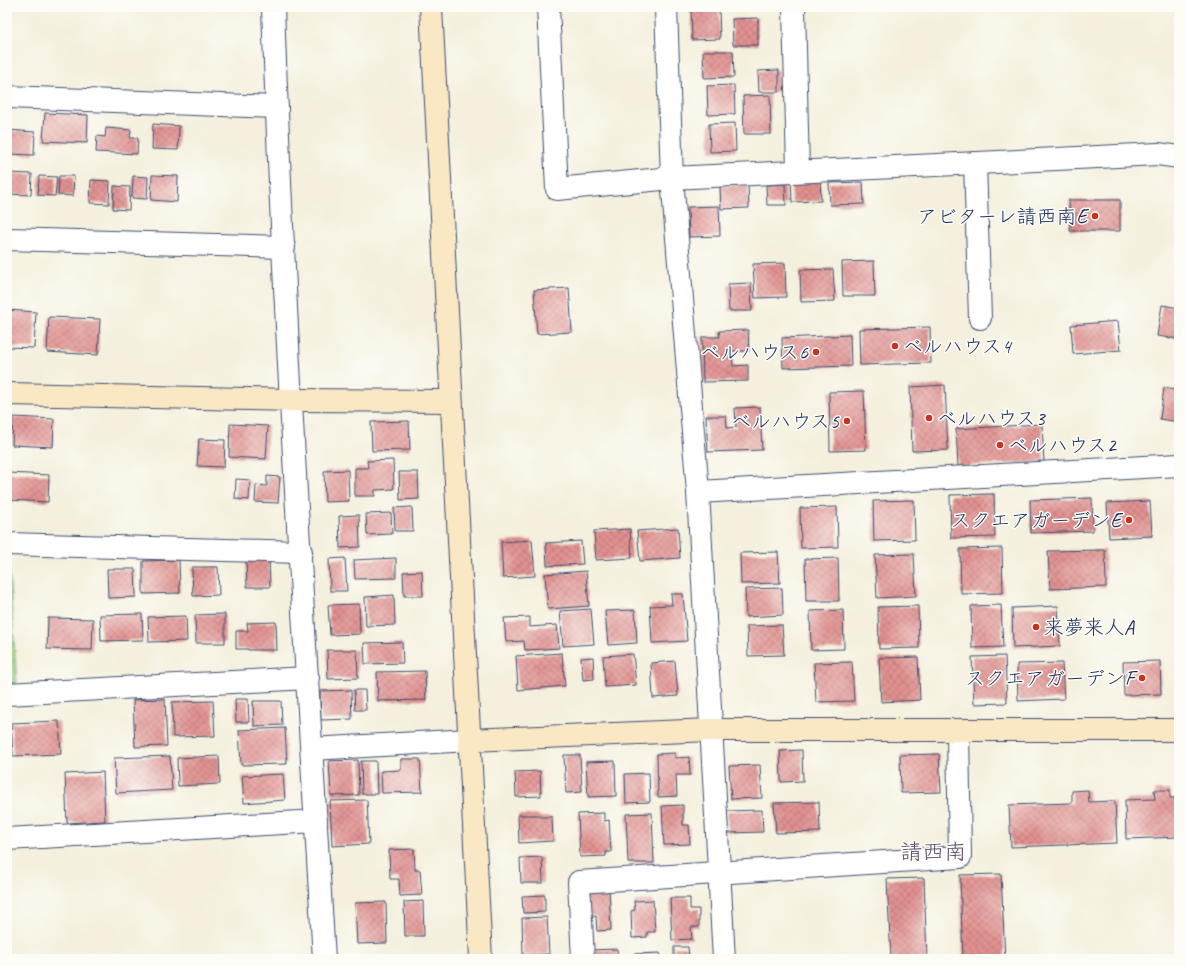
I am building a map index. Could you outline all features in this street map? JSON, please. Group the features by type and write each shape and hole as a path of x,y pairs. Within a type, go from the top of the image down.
{"street":[{"path":"273,7 292,400 324,959"},
{"path":"431,7 481,959"},
{"path":"548,7 557,189 672,178 1158,154 1179,157"},
{"path":"666,7 672,178 698,492 724,959"},
{"path":"794,7 798,172"},
{"path":"7,97 277,107"},
{"path":"974,163 980,318"},
{"path":"7,239 284,247"},
{"path":"7,394 292,400 451,401"},
{"path":"698,492 1179,465"},
{"path":"7,544 301,552"},
{"path":"7,694 308,678"},
{"path":"312,749 470,740 711,730 1179,730"},
{"path":"583,959 579,882 960,857 958,730"},
{"path":"7,839 316,821"}],"green space":[{"path":"7,555 17,683 7,684"}],"building":[{"path":"719,9 720,39 692,40 691,10"},
{"path":"758,18 758,45 733,45 732,19"},
{"path":"703,51 733,51 734,77 704,78"},
{"path":"779,70 779,92 759,92 758,71"},
{"path":"734,85 735,114 708,115 707,86"},
{"path":"770,95 771,134 744,134 743,96"},
{"path":"45,113 88,115 87,143 43,141"},
{"path":"735,123 736,151 710,152 709,124"},
{"path":"153,124 179,126 178,150 152,149"},
{"path":"106,128 131,130 130,138 138,138 137,154 96,152 97,136 105,137"},
{"path":"7,130 35,132 34,155 7,154"},
{"path":"7,173 32,174 31,195 7,194"},
{"path":"152,175 178,176 177,202 151,200"},
{"path":"39,176 57,177 55,196 38,195"},
{"path":"59,176 74,176 73,196 58,195"},
{"path":"133,176 148,177 147,199 132,198"},
{"path":"820,179 821,201 792,202 791,180"},
{"path":"91,180 110,181 109,204 90,203"},
{"path":"863,182 864,204 830,205 829,183"},
{"path":"785,184 786,205 767,205 766,185"},
{"path":"748,185 749,208 721,209 720,186"},
{"path":"114,186 130,187 129,210 113,209"},
{"name":"アビターレ請西南E","path":"1069,200 1120,200 1120,231 1070,231"},
{"path":"719,206 720,236 689,237 688,207"},
{"path":"874,261 875,296 843,296 842,262"},
{"path":"785,263 786,297 755,298 753,264"},
{"path":"833,269 835,301 801,302 800,270"},
{"path":"751,283 752,311 729,311 728,284"},
{"path":"569,288 572,332 537,334 534,290"},
{"path":"1162,305 1179,308 1179,339 1157,336"},
{"path":"7,310 36,312 34,348 7,347"},
{"path":"49,317 100,319 98,355 47,352"},
{"path":"1118,321 1121,350 1073,354 1071,325"},
{"name":"ベルハウス4","path":"930,327 931,363 860,365 859,329"},
{"path":"748,330 749,351 732,351 733,366 748,365 748,381 703,382 702,337 720,337 719,331"},
{"name":"ベルハウス6","path":"850,335 851,366 783,368 782,338"},
{"name":"ベルハウス3","path":"945,385 948,450 912,451 910,387"},
{"path":"1164,388 1179,391 1179,422 1160,419"},
{"name":"ベルハウス5","path":"864,391 866,450 830,451 829,392"},
{"path":"760,407 762,450 708,452 706,416 726,416 727,428 736,427 735,408"},
{"path":"13,417 54,419 53,447 12,445"},
{"path":"409,421 410,450 372,451 371,422"},
{"path":"230,424 268,426 266,459 229,457"},
{"name":"ベルハウス2","path":"1042,424 1044,462 958,466 956,429"},
{"path":"199,439 225,440 224,467 197,466"},
{"path":"393,460 394,489 375,490 375,496 355,496 355,468 368,468 367,461"},
{"path":"348,470 349,501 325,502 324,471"},
{"path":"399,472 418,472 419,499 400,500"},
{"path":"7,473 49,475 48,502 7,500"},
{"path":"267,476 280,477 278,503 255,502 256,485 267,486"},
{"path":"236,479 250,480 249,500 235,499"},
{"path":"994,494 995,537 951,538 950,495"},
{"path":"1092,498 1093,531 1031,533 1030,500"},
{"path":"914,500 915,540 874,541 873,501"},
{"name":"スクエアガーデンE","path":"1150,501 1152,536 1109,538 1107,503"},
{"path":"412,507 413,531 395,531 394,508"},
{"path":"837,507 838,547 801,548 800,508"},
{"path":"391,513 392,534 367,535 366,514"},
{"path":"359,515 360,547 340,548 339,516"},
{"path":"678,528 680,558 640,561 637,531"},
{"path":"630,529 632,558 596,560 594,531"},
{"path":"532,540 535,576 503,578 501,542"},
{"path":"581,541 583,564 547,566 546,543"},
{"path":"1002,548 1003,593 961,594 960,549"},
{"path":"1105,550 1106,587 1050,589 1048,551"},
{"path":"778,552 780,583 741,584 740,553"},
{"path":"914,554 916,596 877,598 875,555"},
{"path":"269,557 270,587 247,587 246,558"},
{"path":"345,558 347,591 330,591 329,559"},
{"path":"396,558 396,578 355,579 354,560"},
{"path":"838,558 839,601 806,601 805,559"},
{"path":"179,560 180,593 143,594 143,561"},
{"path":"192,567 218,567 219,595 193,596"},
{"path":"107,569 135,569 136,597 108,598"},
{"path":"422,571 423,596 404,596 403,572"},
{"path":"586,571 589,606 548,609 545,574"},
{"path":"782,588 783,615 746,617 745,589"},
{"path":"671,594 683,594 687,641 652,643 650,606 672,605"},
{"path":"394,595 395,625 366,626 365,597"},
{"path":"359,604 360,634 330,635 328,605"},
{"path":"1001,605 1003,647 972,648 971,606"},
{"path":"918,606 919,648 879,649 878,607"},
{"name":"来夢来人A","path":"1058,606 1060,646 1013,648 1012,608"},
{"path":"591,609 594,644 563,646 560,611"},
{"path":"635,610 637,643 608,645 605,611"},
{"path":"843,610 844,649 811,650 810,611"},
{"path":"142,614 143,640 101,641 100,615"},
{"path":"225,614 225,643 196,643 195,615"},
{"path":"186,616 187,641 149,642 148,617"},
{"path":"530,617 530,627 557,625 559,648 525,650 524,641 506,642 504,618"},
{"path":"48,618 93,619 92,650 47,649"},
{"path":"276,622 277,650 236,649 236,631 248,631 247,623"},
{"path":"782,625 784,655 748,656 747,626"},
{"path":"402,642 403,663 365,664 364,643"},
{"path":"327,650 357,650 358,678 328,679"},
{"path":"562,653 565,686 518,690 516,656"},
{"path":"633,654 636,685 605,687 603,656"},
{"path":"1005,656 1007,703 974,704 972,657"},
{"path":"593,657 594,679 583,680 581,658"},
{"path":"918,657 920,700 881,702 879,658"},
{"path":"675,661 678,696 653,698 651,663"},
{"name":"スクエアガーデンF","path":"1160,661 1161,694 1124,695 1123,662"},
{"path":"852,662 854,701 816,702 814,663"},
{"path":"1062,663 1064,699 1018,701 1017,664"},
{"path":"425,671 426,700 378,701 377,672"},
{"path":"351,690 352,719 321,720 320,691"},
{"path":"354,690 365,690 366,710 355,710"},
{"path":"165,699 167,746 135,747 133,700"},
{"path":"235,699 248,699 249,722 236,722"},
{"path":"213,701 215,736 173,737 172,702"},
{"path":"253,701 281,701 282,725 254,726"},
{"path":"59,721 61,754 13,756 11,723"},
{"path":"285,728 287,764 241,765 239,730"},
{"path":"802,750 803,781 781,782 780,751"},
{"path":"675,753 675,758 689,757 690,775 676,775 677,796 658,797 657,754"},
{"path":"939,754 941,792 901,793 900,755"},
{"path":"564,755 580,755 582,792 566,793"},
{"path":"170,756 172,790 116,793 114,758"},
{"path":"219,756 220,784 178,786 177,758"},
{"path":"401,759 420,759 422,792 382,793 381,771 401,770"},
{"path":"358,760 359,795 331,796 329,761"},
{"path":"361,761 376,761 377,794 362,794"},
{"path":"615,761 616,796 588,797 586,762"},
{"path":"760,765 762,798 731,799 729,766"},
{"path":"540,771 541,796 516,797 515,772"},
{"path":"103,772 105,821 67,823 65,774"},
{"path":"649,773 650,802 626,803 625,774"},
{"path":"283,774 285,800 244,803 242,776"},
{"path":"1088,790 1089,802 1115,801 1117,843 1011,847 1009,805 1072,803 1072,791"},
{"path":"1154,790 1170,790 1170,798 1179,798 1179,837 1126,839 1125,800 1155,799"},
{"path":"367,800 369,844 332,846 330,801"},
{"path":"819,802 820,832 776,833 774,803"},
{"path":"683,805 683,825 689,825 690,844 664,845 662,806"},
{"path":"762,810 763,832 728,833 727,811"},
{"path":"604,813 604,821 609,820 611,852 606,852 606,856 580,857 578,814"},
{"path":"652,813 654,863 628,863 626,814"},
{"path":"518,815 540,815 540,817 552,817 553,841 519,843"},
{"path":"414,849 415,870 420,870 422,895 400,896 399,879 390,879 389,850"},
{"path":"542,857 543,883 521,883 520,858"},
{"path":"1001,874 1005,959 963,959 960,875"},
{"path":"924,878 927,959 891,959 887,879"},
{"path":"609,888 611,930 597,931 596,916 588,917 586,889"},
{"path":"545,895 545,912 523,913 522,896"},
{"path":"670,898 690,898 690,909 699,909 699,927 691,927 692,939 672,940"},
{"path":"653,900 655,932 647,932 647,937 632,938 631,911 635,910 634,901"},
{"path":"423,901 424,936 405,936 404,902"},
{"path":"386,902 387,943 357,944 355,903"},
{"path":"547,917 549,954 523,955 522,918"},
{"path":"674,947 688,947 689,959 674,959"},
{"path":"617,949 618,959 588,959 588,950"},
{"path":"660,953 661,959 634,959 634,954"}],"place":[{"name":"アビターレ請西南E","path":"1095,216"},
{"name":"ベルハウス4","path":"895,346"},
{"name":"ベルハウス6","path":"816,352"},
{"name":"ベルハウス3","path":"929,418"},
{"name":"ベルハウス5","path":"847,421"},
{"name":"ベルハウス2","path":"1000,445"},
{"name":"スクエアガーデンE","path":"1129,520"},
{"name":"来夢来人A","path":"1036,627"},
{"name":"スクエアガーデンF","path":"1142,678"}],"district":[{"name":"請西南","path":"933,852"}]}
